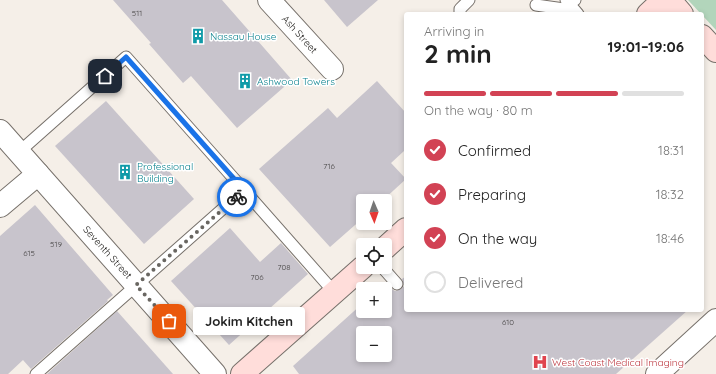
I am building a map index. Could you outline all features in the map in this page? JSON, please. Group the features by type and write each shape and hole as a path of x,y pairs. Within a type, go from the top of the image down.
{"street":[{"name":"Ash Street","path":"269,0 332,69"},
{"path":"650,12 663,0"},
{"path":"670,0 680,12"},
{"path":"704,38 716,51"},
{"name":"Seventh Street","path":"0,131 215,374"},
{"path":"0,206 38,174"},
{"path":"392,242 404,231"},
{"path":"242,374 356,273"},
{"path":"657,374 716,320"}],"lane":[{"path":"460,12 460,9 469,0"},
{"path":"536,5 566,7"},
{"path":"19,152 126,57 334,292"},
{"path":"36,374 122,300 136,285 244,190"},
{"path":"388,274 397,284"}],"green space":[{"path":"688,0 716,0 716,30 704,17 704,12 699,12"}],"building":[{"path":"113,0 222,0 292,80 237,128 191,76 183,83 149,44 151,43"},
{"path":"324,0 378,0 347,27"},
{"path":"377,81 404,111 404,151 391,163 404,177 404,181 390,194 356,194 356,224 330,247 259,169 328,108 337,118"},
{"name":"Professional Building","path":"106,101 194,199 144,244 55,146"},
{"path":"35,205 113,295 31,369 23,360 8,374 0,374 0,236"},
{"path":"230,228 260,262 281,243 308,274 229,345 171,281"},
{"path":"404,286 404,312 686,312 616,374 299,374 293,366 356,309 356,318 392,318 392,289 395,291"},
{"path":"117,311 173,374 47,374"}],"way so far":[{"path":"169,321 136,285 237,197"}],"place":[{"name":"Nassau House","path":"198,36"},
{"name":"Ashwood Towers","path":"245,81"},
{"name":"Professional Building","path":"125,172"},
{"name":"Jokim Kitchen","path":"169,321"},
{"name":"West Coast Medical Imaging","path":"540,362"}],"route":[{"path":"105,76 126,57 244,190 237,197"}]}
